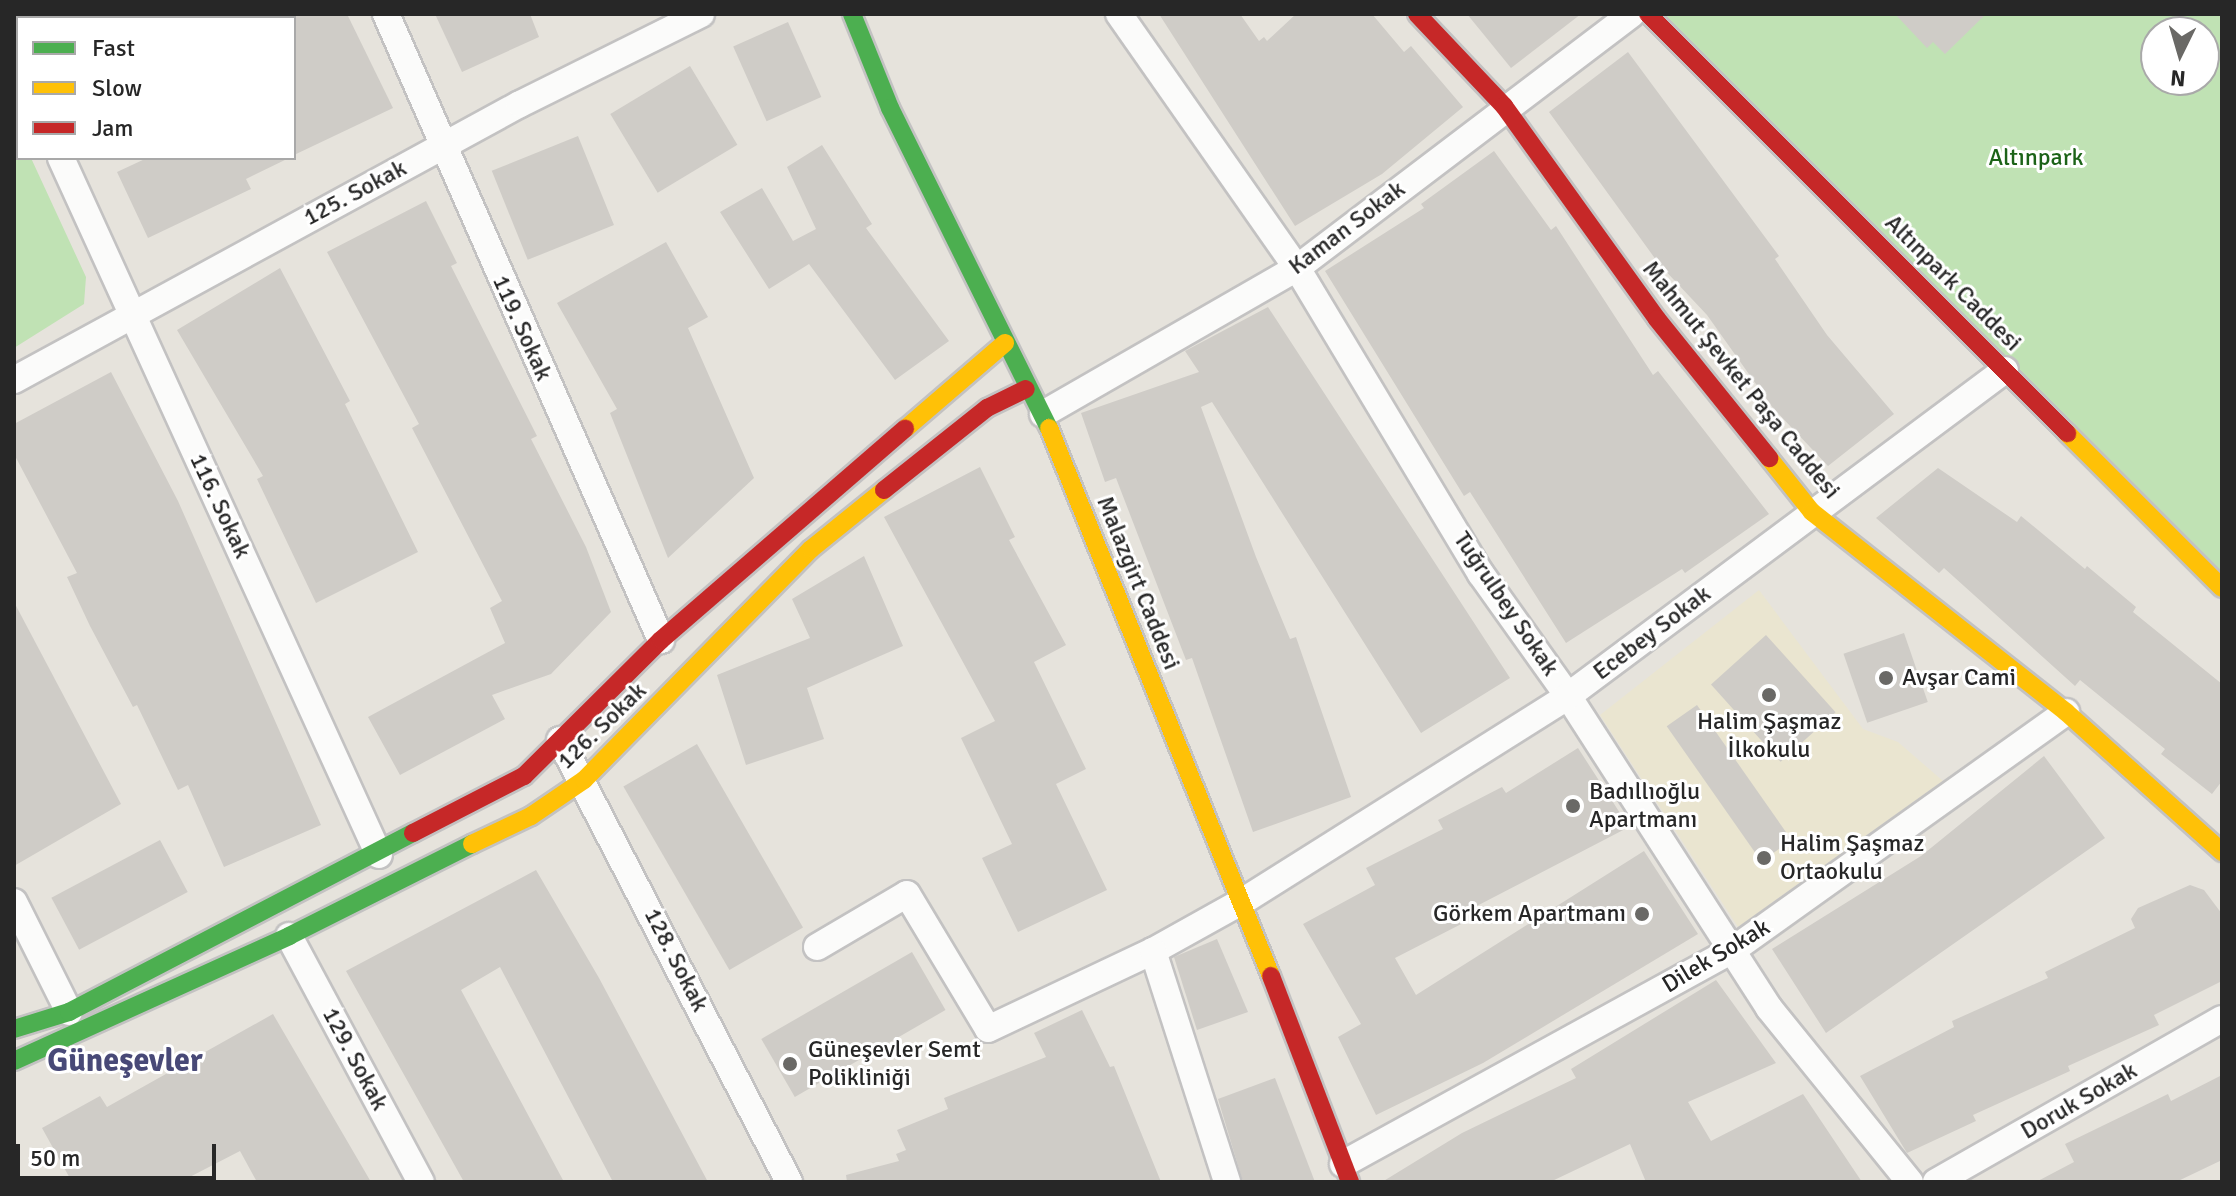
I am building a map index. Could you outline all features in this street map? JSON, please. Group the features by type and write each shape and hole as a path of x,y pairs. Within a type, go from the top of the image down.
{"street":[{"name":"119. Sokak","path":"386,14 441,147 661,640"},
{"name":"125. Sokak","path":"14,380 131,313 441,147 701,14"},
{"name":"Malazgirt Caddesi","path":"852,14 890,108 1026,389 1043,414 1243,901 1347,1173"},
{"name":"Tuğrulbey Sokak","path":"1119,14 1297,268 1481,574 1568,696 1734,949 1769,1008 1910,1182"},
{"name":"Mahmut Şevket Paşa Caddesi","path":"1417,14 1504,106 1657,319 1812,512 2066,712 2222,852"},
{"name":"Kaman Sokak","path":"1043,414 1297,268 1504,106 1632,14"},
{"name":"Altınpark Caddesi","path":"1648,14 2222,588"},
{"name":"116. Sokak","path":"62,160 379,855"},
{"name":"126. Sokak","path":"14,1029 69,1012 379,855 524,776 661,640 1005,343"},
{"name":"Ecebey Sokak","path":"817,947 907,894 988,1029 1153,951 1243,901 1568,696 2005,370"},
{"name":"126. Sokak","path":"14,1061 289,936 376,889 531,816 584,780 811,549 987,408 1026,389"},
{"name":"Dilek Sokak","path":"1347,1173 1734,949 2066,712"},
{"name":"128. Sokak","path":"560,740 584,780 789,1182"},
{"path":"14,902 69,1012"},
{"name":"129. Sokak","path":"289,936 421,1182"},
{"path":"1153,951 1227,1182"},
{"name":"Doruk Sokak","path":"1936,1182 2222,1019"}],"shaded area":[{"name":"Halim Şaşmaz Ortaokulu","path":"1759,590 1863,729 1898,742 1943,781 1738,927 1600,715"}],"green space":[{"name":"Altınpark","path":"1648,14 2222,14 2222,588"},
{"path":"14,122 16,160 32,160 86,277 84,304 14,348"}],"building":[{"path":"347,14 393,108 296,154 296,16"},
{"path":"435,14 530,14 539,37 462,72"},
{"path":"1159,14 1240,14 1259,41 1264,37 1267,41 1296,14 1372,14 1404,52 1411,46 1463,107 1382,174 1295,226"},
{"path":"1467,14 1581,14 1511,68"},
{"path":"1895,14 1986,14 1945,54 1933,42 1927,48"},
{"path":"788,22 821,97 767,121 733,46"},
{"path":"1628,52 1779,256 1775,259 1827,335 1894,414 1828,466 1773,408 1707,315 1659,264 1549,112"},
{"path":"690,66 737,145 658,193 610,114"},
{"path":"578,136 614,225 528,260 492,171"},
{"path":"822,145 872,224 866,228 949,341 895,380 809,264 769,289 720,212 762,188 793,241 816,229 787,167"},
{"path":"1494,151 1551,230 1556,226 1653,375 1658,371 1769,514 1685,573 1682,569 1566,643 1470,492 1464,496 1325,271 1424,208 1421,204"},
{"path":"143,160 285,160 246,179 251,189 148,238 117,172"},
{"path":"426,201 457,263 451,266 537,436 531,439 586,547 611,612 551,674 492,695 505,719 400,775 368,717 505,643 490,608 502,601 412,428 419,424 327,252"},
{"path":"666,242 708,317 688,328 754,478 668,558 610,413 617,409 557,303"},
{"path":"280,268 350,401 345,404 418,552 316,603 257,479 263,476 177,330"},
{"path":"1268,307 1510,678 1421,733 1212,402 1201,407 1256,557 1290,639 1296,637 1351,797 1253,832 1192,658 1186,660 1116,478 1105,482 1081,413 1199,372 1185,351"},
{"path":"111,372 178,501 321,825 224,867 188,785 178,790 137,705 133,707 90,626 67,577 77,573 14,454 14,424"},
{"path":"980,467 1015,537 1009,540 1066,645 1034,662 1086,769 1056,784 1107,890 1018,932 982,858 1012,844 961,738 995,721 884,517"},
{"path":"1938,468 2017,522 2021,516 2085,569 2087,566 2136,607 2133,612 2222,684 2222,781 2212,794 2161,754 2165,749 2080,680 2075,686 1944,568 1939,573 1876,518"},
{"path":"864,556 903,646 807,688 824,739 746,765 717,675 810,638 792,599"},
{"path":"14,602 121,804 14,866"},
{"name":"Avşar Cami","path":"1904,633 1928,702 1867,723 1843,654"},
{"path":"1766,635 1836,712 1781,762 1711,685"},
{"path":"1697,705 1792,840 1761,861 1667,726"},
{"path":"697,744 803,928 729,970 623,786"},
{"path":"1578,748 1629,827 1469,910 1473,918 1395,958 1416,995 1644,851 1698,934 1483,1063 1376,1115 1338,1037 1361,1024 1303,924 1375,885 1366,868 1443,829 1438,820 1502,787 1506,793"},
{"path":"2044,756 2105,838 1826,1033 1772,949 1921,856"},
{"path":"160,840 188,892 79,950 51,898"},
{"path":"536,870 599,978 708,1182 613,1182 500,967 461,990 564,1182 464,1182 346,971"},
{"path":"2190,885 2204,890 2222,914 2222,981 2154,1015 2159,1025 2068,1066 2070,1071 1973,1115 1976,1121 1907,1153 1860,1076 1954,1027 1952,1021 2048,978 2045,972 2135,928 2131,919 2138,908"},
{"path":"1217,939 1248,1012 1197,1030 1174,957"},
{"path":"912,952 945,1010 795,1097 761,1039"},
{"path":"1716,980 1776,1063 1688,1102 1711,1141 1803,1094 1862,1182 1646,1182 1630,1144 1550,1182 1382,1182 1462,1133 1576,1078 1571,1069"},
{"path":"1082,1010 1110,1067 1114,1066 1161,1182 847,1182 846,1175 899,1161 896,1154 906,1150 897,1130 948,1109 944,1098 1046,1057 1034,1033"},
{"path":"273,1014 371,1182 257,1182 240,1151 180,1182 72,1182 42,1128 100,1096 107,1107"},
{"path":"2222,1075 2222,1160 2176,1182 2036,1182 2074,1162 2065,1144 2168,1094 2171,1101"},
{"path":"1275,1078 1315,1182 1243,1182 1218,1099"}],"traffic: fast":[{"path":"852,14 890,108 1049,428"},
{"path":"14,1029 69,1012 413,833"},
{"path":"14,1061 289,936 472,844"}],"traffic: slow":[{"path":"905,429 1005,343"},
{"path":"1049,428 1271,976"},
{"path":"2067,433 2222,588"},
{"path":"1769,458 1812,512 2066,712 2222,852"},
{"path":"472,844 531,816 584,780 811,549 884,490"}],"traffic: jam":[{"path":"1417,14 1504,106 1657,319 1769,458"},
{"path":"1648,14 2067,433"},
{"path":"884,490 987,408 1026,389"},
{"path":"413,833 524,776 661,640 905,429"},
{"path":"1271,976 1350,1182"}],"place":[{"name":"Avşar Cami","path":"1886,678"},
{"name":"Halim Şaşmaz İlkokulu","path":"1769,695"},
{"name":"Badıllıoğlu Apartmanı","path":"1573,806"},
{"name":"Halim Şaşmaz Ortaokulu","path":"1764,858"},
{"name":"Görkem Apartmanı","path":"1642,914"},
{"name":"Güneşevler Semt Polikliniği","path":"790,1064"}],"district":[{"name":"Güneşevler","path":"125,1061"}]}
